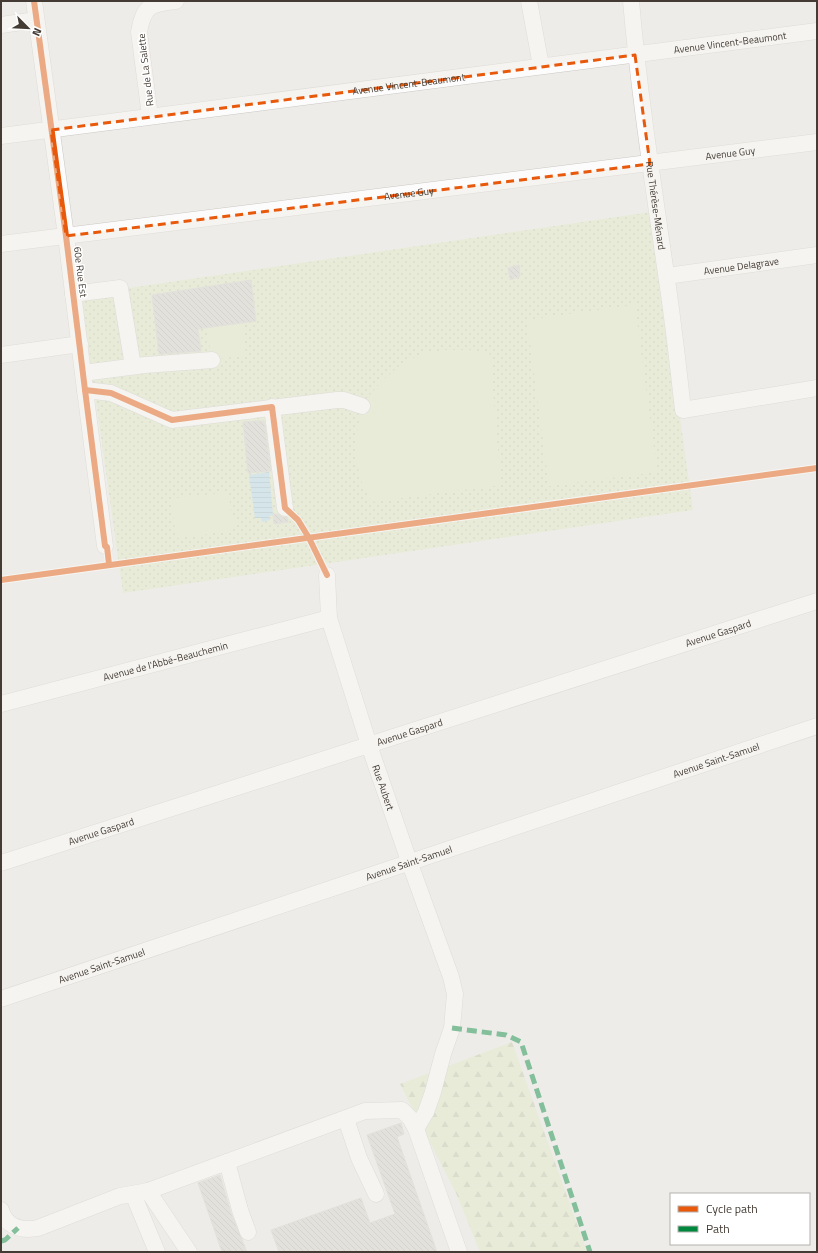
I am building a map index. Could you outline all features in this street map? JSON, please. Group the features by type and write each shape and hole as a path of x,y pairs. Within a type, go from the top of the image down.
{"street":[{"name":"60e Rue Est","path":"34,1 66,236 80,344 84,390 105,546"},
{"name":"Rue de La Salette","path":"150,116 139,32 141,20 146,11 153,5 176,1"},
{"path":"529,1 541,66"},
{"name":"Rue Thérèse-Ménard","path":"631,1 635,54 683,410 817,388"},
{"path":"1,25 36,20"},
{"name":"Avenue Vincent-Beaumont","path":"1,136 817,31"},
{"name":"Avenue Guy","path":"1,244 817,142"},
{"name":"Avenue Delagrave","path":"666,276 817,255"},
{"path":"73,294 120,288 134,366"},
{"path":"1,355 80,344"},
{"path":"83,374 134,366 212,360"},
{"path":"84,390 111,394 172,420 272,407 344,400 362,406"},
{"path":"272,407 285,508"},
{"name":"Rue Aubert","path":"327,575 329,618 369,745 432,927 451,977 455,994 455,1010 452,1028 426,1112 416,1129"},
{"name":"Avenue Gaspard","path":"1,863 817,601"},
{"name":"Avenue de l'Abbé-Beauchemin","path":"1,704 329,618"},
{"name":"Avenue Saint-Samuel","path":"1,999 409,861 817,726"},
{"path":"1,1210 3,1216 18,1228 28,1230 38,1228 120,1196 141,1193 365,1112 402,1110 410,1118 416,1129 459,1252"},
{"path":"346,1119 359,1158 376,1194"},
{"path":"227,1162 240,1210 248,1232"},
{"path":"141,1193 157,1252"},
{"path":"141,1193 189,1252"}],"highlighted area":[{"path":"635,55 650,164 66,236 51,130"}],"green space":[{"path":"651,212 693,510 123,593 81,295"},
{"path":"635,305 657,472 549,486 527,320"},
{"path":"242,322 246,355 212,360 207,327"},
{"path":"446,350 469,350 490,354 501,485 371,502 360,478 355,451 359,420 367,398 382,381 400,365 423,353"},
{"path":"229,492 231,515 236,517 238,521 237,525 233,527 233,531 176,538 171,499"},
{"path":"512,1042 587,1252 480,1252 456,1193 400,1084"}],"water":[{"path":"269,472 273,515 269,516 270,520 262,522 261,518 255,518 249,475"}],"building":[{"path":"519,265 520,276 510,280 508,268"},
{"path":"251,280 256,321 198,329 201,351 159,354 152,295"},
{"path":"264,421 271,471 248,473 243,422"},
{"path":"278,514 282,517 287,517 288,522 274,524 273,515"},
{"path":"401,1123 404,1134 397,1137 437,1252 279,1252 271,1230 361,1198 370,1223 395,1214 367,1135"},
{"path":"220,1175 231,1213 247,1252 222,1252 198,1183"}],"marked path":[{"path":"452,1028 506,1035 521,1042 590,1252"},
{"path":"1,1241 5,1240 18,1228"}],"cycle path":[{"path":"34,1 66,236 105,546 107,547 109,564"},
{"path":"85,390 111,393 172,420 272,407 285,508 298,520 309,538 327,575"},
{"path":"1,580 817,468"}]}
